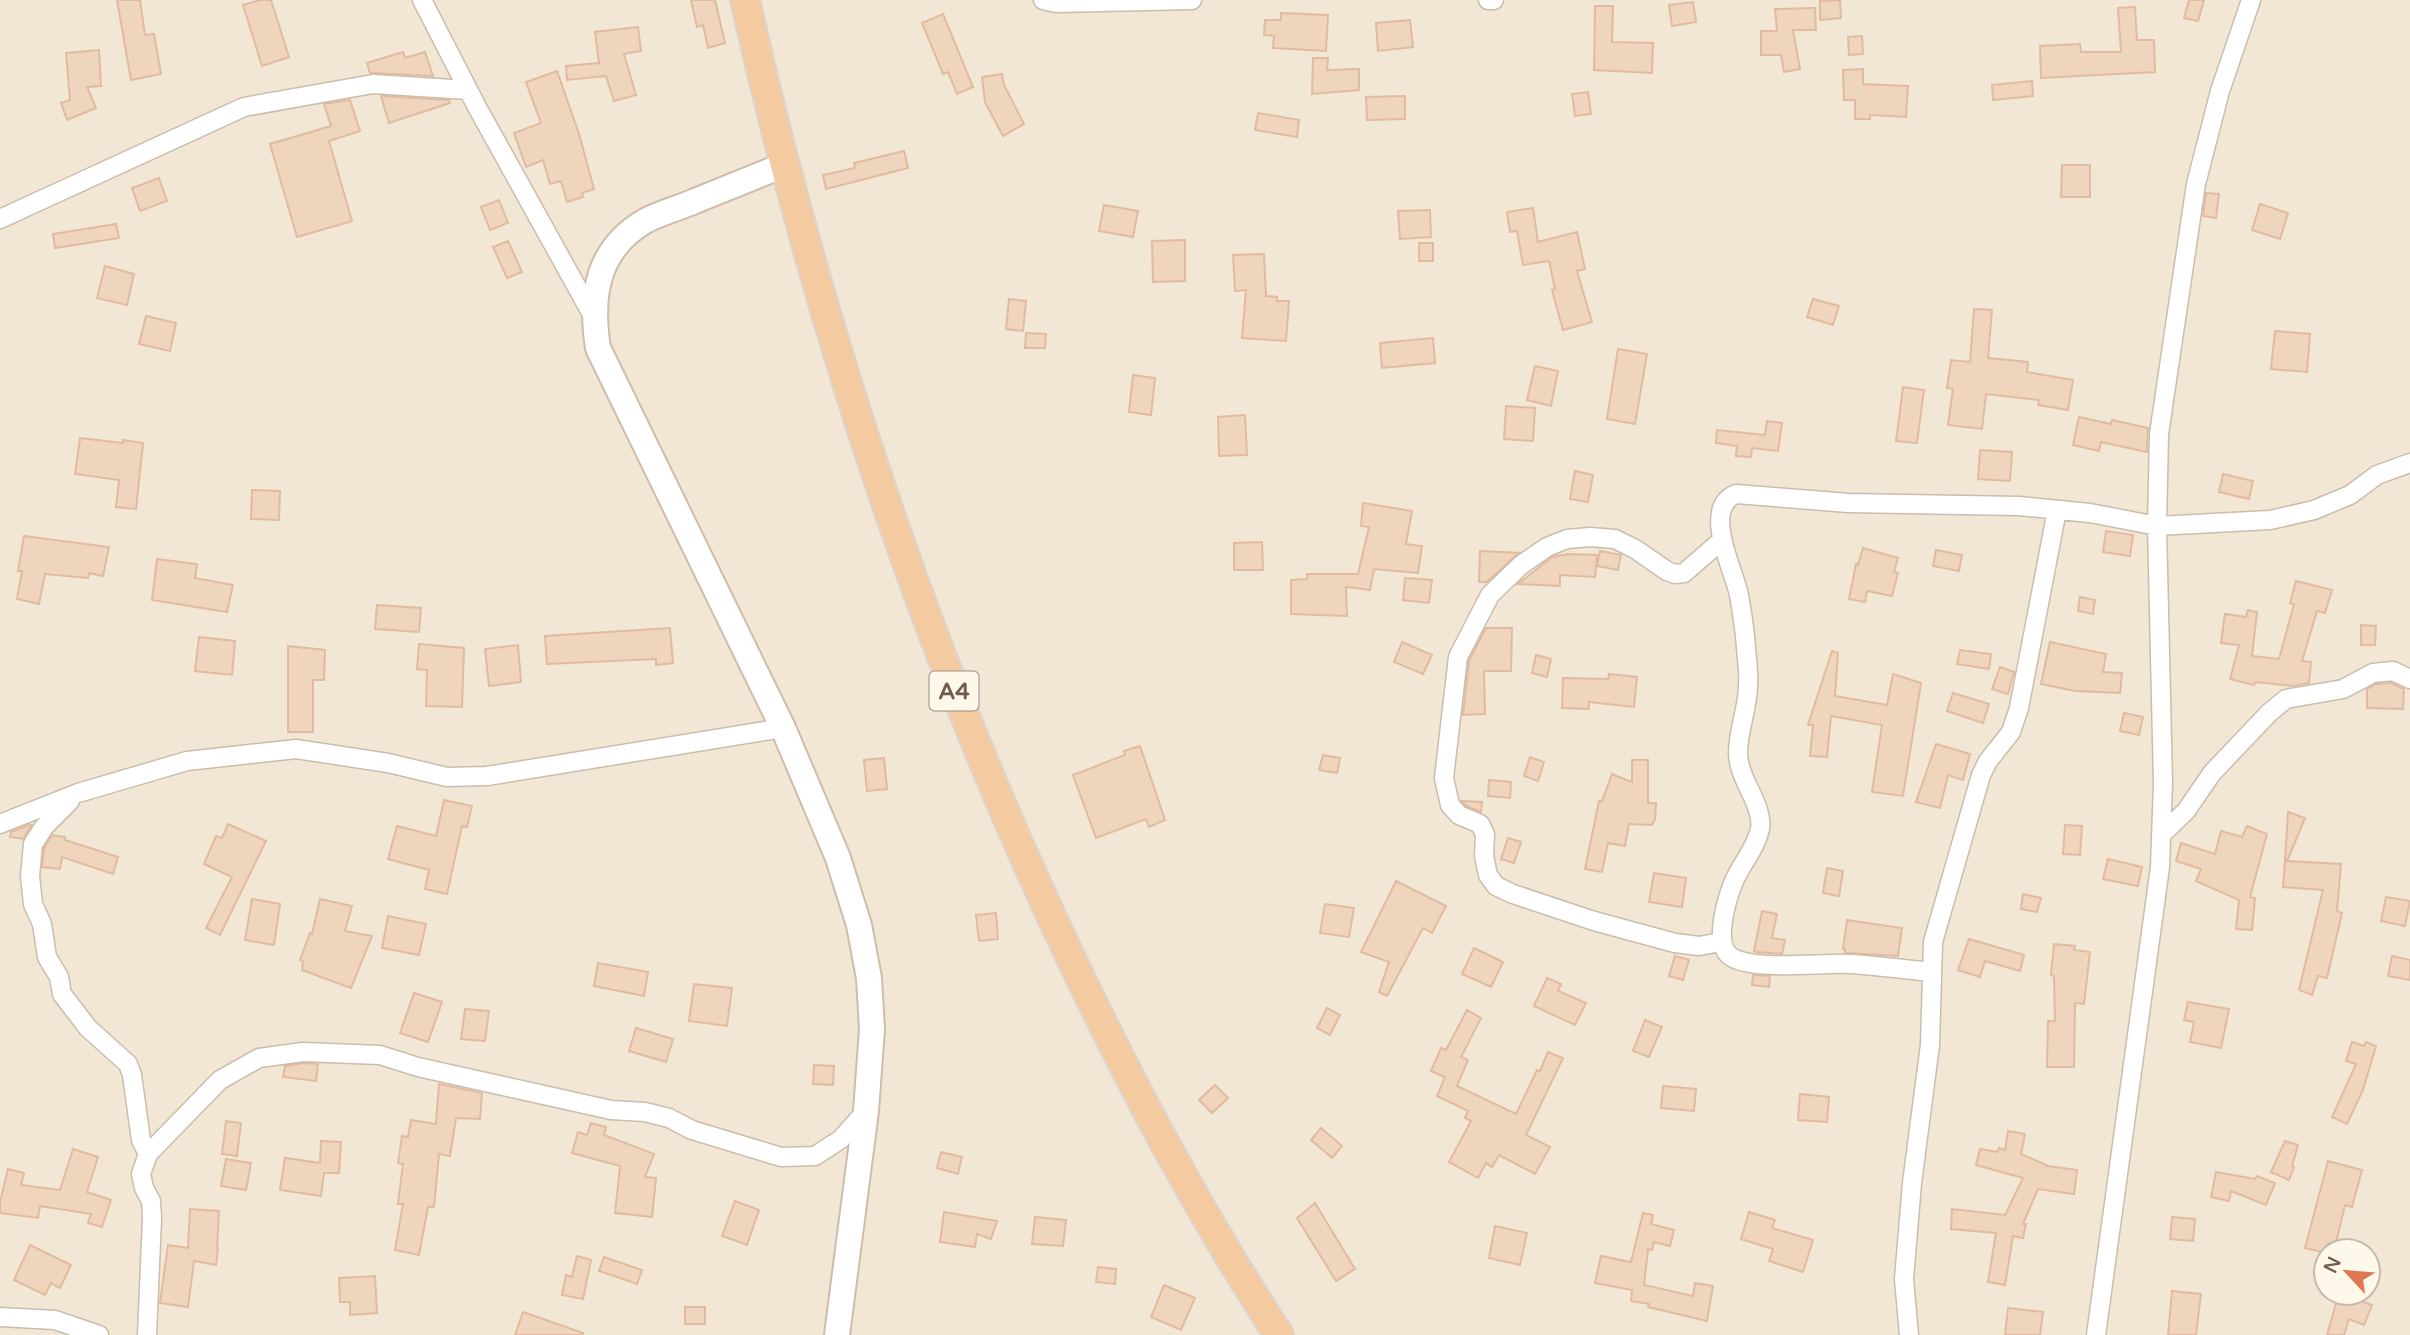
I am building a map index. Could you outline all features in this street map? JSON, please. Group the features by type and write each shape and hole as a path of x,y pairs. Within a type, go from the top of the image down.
{"highway":[{"name":"A4","path":"746,0 785,165 833,341 922,607 961,711 1008,823 1103,1025 1203,1213 1279,1335"}],"main road":[{"path":"785,165 645,221 620,241 605,263 596,289 594,318 598,348 783,728 838,858 859,925 869,978 872,1029 866,1111 837,1335"}],"street":[{"path":"422,0 468,90 594,318"},
{"path":"1043,0 1056,3 1192,0"},
{"path":"1488,0 1494,0"},
{"path":"2096,1335 2158,881 2163,782 2157,526 2159,434 2196,184 2220,91 2251,0"},
{"path":"0,219 244,107 373,84 468,90"},
{"path":"1930,972 1849,964 1747,962 1730,956 1721,942 1725,911 1735,880 1755,845 1761,826 1758,809 1741,772 1738,752 1748,685 1745,632 1738,593 1721,541 1722,504 1736,494 1849,503 2019,506 2090,513 2157,526 2270,520 2315,510 2350,495 2377,475 2410,463"},
{"path":"1909,1335 1904,1279 1912,1182 1930,1045 1930,972 1933,942 1981,775 1988,761 2011,732 2019,708 2057,510"},
{"path":"1721,541 1684,573 1667,571 1615,539 1590,537 1567,539 1547,547 1521,565 1490,594 1458,657 1444,778 1450,806 1459,815 1480,824 1485,834 1484,856 1488,875 1496,886 1594,921 1675,943 1699,946 1721,942"},
{"path":"2161,835 2186,811 2212,773 2269,713 2286,699 2343,689 2373,673 2393,671 2410,679"},
{"path":"0,824 78,793 187,761 296,749 388,763 447,777 487,776 783,728"},
{"path":"78,793 44,827 33,844 30,876 33,904 42,923 47,957 59,977 62,994 88,1028 128,1064 141,1140 148,1154"},
{"path":"147,1335 152,1218 150,1201 141,1174 148,1154 220,1080 259,1058 303,1052 380,1055 418,1067 611,1110 645,1112 669,1118 692,1130 781,1157 815,1156 841,1139 866,1111"},
{"path":"0,1317 55,1320 99,1335"}],"shaded area":[{"path":"0,0 2410,0 2410,1335 0,1335"}],"building":[{"path":"117,0 140,0 145,35 154,34 161,74 131,80"},
{"path":"271,0 289,57 262,66 243,5"},
{"path":"691,0 715,0 725,43 708,48 703,25 697,27"},
{"path":"1840,0 1841,18 1820,20 1820,1"},
{"path":"2189,0 2204,0 2198,21 2184,18"},
{"path":"1693,2 1696,22 1672,26 1669,5"},
{"path":"1595,6 1613,6 1612,42 1653,43 1652,73 1594,70"},
{"path":"2135,7 2137,40 2154,40 2155,72 2041,78 2040,46 2080,44 2081,52 2121,52 2118,8"},
{"path":"1815,8 1816,30 1793,30 1800,69 1784,72 1781,55 1761,55 1761,31 1777,31 1775,9"},
{"path":"1281,13 1328,15 1326,51 1273,48 1274,36 1264,35 1265,20 1281,20"},
{"path":"943,14 973,87 957,94 948,72 943,74 922,23"},
{"path":"1410,20 1413,47 1378,51 1376,23"},
{"path":"638,27 641,51 624,54 636,95 614,101 606,76 567,80 566,66 599,63 595,32"},
{"path":"1862,36 1863,54 1849,55 1848,37"},
{"path":"99,50 101,86 87,87 96,108 67,120 61,103 70,100 66,53"},
{"path":"403,52 405,58 425,52 433,76 370,73 367,63"},
{"path":"1313,58 1328,58 1327,70 1359,69 1359,90 1312,94"},
{"path":"1863,69 1863,84 1908,86 1906,117 1870,115 1870,119 1855,119 1855,100 1844,100 1843,70"},
{"path":"557,71 579,134 594,189 582,193 583,197 567,202 561,181 550,184 543,160 526,167 514,133 541,123 526,82"},
{"path":"1002,74 1004,85 1024,124 1003,136 985,102 982,77"},
{"path":"2032,81 2033,96 1993,100 1992,85"},
{"path":"1588,92 1591,114 1575,116 1572,94"},
{"path":"381,96 449,100 450,103 389,123"},
{"path":"1405,96 1405,119 1367,120 1366,97"},
{"path":"350,100 360,131 329,141 352,221 297,237 270,144 331,126 324,104"},
{"path":"1258,113 1299,120 1297,137 1255,130"},
{"path":"904,151 908,168 826,189 823,175 855,168 854,163"},
{"path":"2062,165 2090,165 2090,197 2061,197"},
{"path":"159,178 167,201 140,211 132,188"},
{"path":"2206,193 2219,194 2216,218 2203,216"},
{"path":"499,200 508,223 490,230 481,207"},
{"path":"2260,204 2288,213 2280,239 2252,230"},
{"path":"1104,205 1138,211 1133,237 1099,231"},
{"path":"1533,208 1538,242 1577,232 1585,269 1577,271 1592,322 1563,330 1552,290 1555,289 1549,261 1523,265 1517,231 1510,232 1507,212"},
{"path":"1430,210 1431,237 1400,239 1398,211"},
{"path":"116,224 119,238 55,248 53,234"},
{"path":"1185,240 1185,281 1153,282 1152,241"},
{"path":"508,241 522,272 507,278 493,247"},
{"path":"1419,243 1433,243 1433,261 1419,261"},
{"path":"1264,254 1266,296 1277,297 1277,301 1289,301 1286,341 1242,338 1246,290 1235,291 1233,255"},
{"path":"105,266 134,274 127,305 97,298"},
{"path":"1009,299 1026,301 1023,331 1006,329"},
{"path":"1813,299 1839,306 1833,325 1807,317"},
{"path":"1974,309 1992,310 1988,358 2028,362 2027,372 2073,380 2068,410 2038,405 2039,400 1986,394 1982,429 1948,425 1953,389 1947,388 1951,360 1970,362"},
{"path":"146,316 176,323 170,351 139,344"},
{"path":"2275,331 2310,334 2307,372 2271,369"},
{"path":"1026,333 1046,334 1045,348 1025,348"},
{"path":"1433,338 1435,363 1382,368 1380,343"},
{"path":"1618,349 1647,354 1635,424 1607,419"},
{"path":"1535,366 1558,371 1551,406 1527,400"},
{"path":"1133,375 1155,378 1151,415 1129,412"},
{"path":"1903,387 1924,390 1917,443 1896,441"},
{"path":"1506,406 1535,408 1533,441 1504,439"},
{"path":"1245,415 1247,455 1219,456 1218,417"},
{"path":"2079,417 2111,424 2112,420 2148,428 2147,452 2101,442 2099,451 2073,445"},
{"path":"1767,421 1782,423 1778,451 1752,448 1751,457 1736,456 1737,446 1716,443 1717,430 1765,435"},
{"path":"80,438 143,443 136,509 116,507 119,480 75,474"},
{"path":"1980,450 2012,452 2010,481 1978,479"},
{"path":"1575,471 1593,475 1588,502 1570,499"},
{"path":"2223,474 2253,481 2249,499 2219,492"},
{"path":"252,490 280,491 279,520 251,519"},
{"path":"1363,503 1412,511 1406,544 1422,546 1418,573 1374,569 1370,590 1346,587 1347,616 1291,614 1291,580 1307,579 1307,574 1358,574 1369,527 1361,526"},
{"path":"2106,531 2133,535 2130,556 2103,552"},
{"path":"24,536 109,547 103,576 89,573 88,578 45,574 39,604 17,599"},
{"path":"1262,542 1263,570 1234,570 1234,543"},
{"path":"1863,548 1898,558 1894,572 1898,573 1892,596 1867,591 1865,602 1849,599 1856,564 1858,565"},
{"path":"1936,550 1962,555 1959,571 1933,566"},
{"path":"1480,551 1519,553 1487,582 1479,582"},
{"path":"1600,551 1621,555 1618,570 1597,566"},
{"path":"1568,554 1597,555 1595,577 1560,575 1560,586 1518,584 1552,557"},
{"path":"157,559 197,564 195,578 233,585 227,612 152,600"},
{"path":"1405,578 1432,580 1429,603 1403,600"},
{"path":"2296,581 2332,590 2325,613 2317,611 2302,661 2311,662 2309,683 2293,686 2255,682 2254,685 2230,679 2239,645 2221,643 2225,614 2246,617 2248,610 2257,612 2252,656 2279,659 2294,604 2290,603"},
{"path":"2080,597 2095,600 2093,614 2078,611"},
{"path":"377,605 421,608 419,632 375,629"},
{"path":"2361,625 2376,626 2375,645 2361,645"},
{"path":"670,628 673,663 656,665 656,659 547,664 545,636"},
{"path":"1486,628 1512,628 1511,671 1484,671 1485,714 1463,715 1469,660"},
{"path":"199,637 235,641 232,675 195,671"},
{"path":"1402,642 1432,655 1423,674 1394,662"},
{"path":"2050,642 2106,654 2103,672 2122,673 2120,693 2075,691 2041,684"},
{"path":"419,644 464,648 462,707 426,706 427,670 417,669"},
{"path":"518,645 521,682 489,686 485,649"},
{"path":"288,646 325,650 324,680 313,680 313,732 288,732"},
{"path":"1960,650 1991,654 1989,669 1957,664"},
{"path":"1832,651 1838,653 1835,696 1887,705 1893,674 1921,683 1903,796 1872,792 1882,725 1831,716 1827,757 1810,756 1813,725 1808,725"},
{"path":"1536,655 1551,659 1547,677 1532,673"},
{"path":"2000,667 2014,672 2008,694 1992,689"},
{"path":"1609,674 1637,677 1634,707 1589,702 1589,709 1562,708 1563,678 1608,679"},
{"path":"2391,683 2404,689 2403,709 2367,708 2367,689 2376,684"},
{"path":"1953,693 1989,704 1983,723 1947,711"},
{"path":"2124,713 2143,717 2139,735 2120,731"},
{"path":"1936,744 1970,754 1963,780 1948,775 1940,808 1916,802"},
{"path":"1140,746 1165,820 1149,827 1146,819 1096,838 1073,775 1125,755 1124,751"},
{"path":"1323,755 1340,758 1337,773 1319,770"},
{"path":"1530,757 1544,762 1538,781 1524,776"},
{"path":"884,758 887,789 867,791 864,760"},
{"path":"1632,760 1648,760 1648,803 1656,803 1655,819 1652,825 1629,824 1625,846 1608,843 1602,872 1585,869 1599,801 1602,801 1612,774 1632,782"},
{"path":"1489,780 1511,782 1510,798 1488,796"},
{"path":"444,800 472,806 467,827 462,826 447,894 425,889 429,870 388,859 397,826 436,836"},
{"path":"1462,801 1482,802 1481,812 1466,806"},
{"path":"2288,812 2305,818 2288,859 2285,859"},
{"path":"228,824 266,841 220,935 206,928 232,877 204,864 216,836 222,838"},
{"path":"32,825 23,839 10,837 11,832"},
{"path":"2065,825 2082,826 2080,855 2063,854"},
{"path":"2247,826 2267,834 2250,897 2255,898 2252,930 2236,929 2239,900 2196,881 2201,869 2176,861 2181,843 2215,854 2221,831 2242,837"},
{"path":"52,835 65,837 65,840 118,857 113,874 62,857 60,869 42,867 44,848"},
{"path":"1508,838 1521,842 1514,863 1501,859"},
{"path":"2108,859 2142,867 2138,886 2103,879"},
{"path":"2285,861 2341,864 2337,911 2342,913 2327,978 2318,976 2312,995 2299,990 2323,890 2283,887"},
{"path":"1827,868 1843,871 1839,896 1823,893"},
{"path":"1654,873 1686,878 1682,907 1649,902"},
{"path":"1396,881 1446,906 1432,933 1423,928 1387,996 1379,992 1389,962 1361,952"},
{"path":"2023,894 2041,898 2037,912 2021,909"},
{"path":"2386,897 2410,901 2405,926 2381,921"},
{"path":"252,899 280,904 274,945 245,940"},
{"path":"320,899 352,906 345,931 372,936 351,988 302,970 303,961 300,960 310,933 312,934"},
{"path":"1325,904 1354,908 1349,937 1320,933"},
{"path":"1762,911 1777,914 1772,938 1785,940 1782,954 1754,951"},
{"path":"996,913 998,939 979,941 976,915"},
{"path":"388,916 426,924 419,955 382,948"},
{"path":"1847,920 1902,928 1898,956 1845,953 1843,949"},
{"path":"1969,939 2024,955 2020,971 1985,961 1980,977 1958,970"},
{"path":"2054,944 2075,946 2074,950 2090,952 2084,1004 2075,1003 2074,1067 2047,1067 2048,1021 2055,1021 2054,976 2051,975"},
{"path":"1474,948 1503,962 1491,987 1462,974"},
{"path":"1675,956 1689,960 1683,980 1669,976"},
{"path":"2392,956 2410,960 2410,980 2388,976"},
{"path":"598,963 648,972 644,996 594,986"},
{"path":"1753,975 1770,976 1769,987 1752,985"},
{"path":"1547,978 1561,984 1558,991 1586,1003 1575,1025 1534,1006"},
{"path":"694,984 732,988 727,1026 689,1021"},
{"path":"414,993 442,1002 428,1042 400,1033"},
{"path":"2188,1002 2229,1009 2221,1048 2190,1042 2194,1022 2184,1020"},
{"path":"1327,1008 1340,1015 1330,1035 1317,1028"},
{"path":"465,1009 489,1011 485,1041 461,1039"},
{"path":"1467,1010 1481,1018 1461,1057 1468,1060 1457,1086 1516,1114 1548,1052 1563,1058 1526,1135 1550,1147 1535,1174 1499,1155 1492,1167 1486,1163 1478,1178 1449,1162 1471,1121 1465,1118 1468,1111 1437,1096 1445,1077 1431,1071 1441,1048 1446,1050"},
{"path":"1645,1020 1662,1027 1649,1057 1633,1051"},
{"path":"636,1028 673,1039 666,1062 629,1051"},
{"path":"2352,1042 2364,1046 2366,1042 2376,1046 2363,1090 2347,1124 2332,1117 2356,1064 2346,1061"},
{"path":"318,1064 316,1081 283,1077 285,1066"},
{"path":"814,1065 834,1066 833,1085 813,1084"},
{"path":"439,1084 482,1093 480,1119 456,1118 450,1156 439,1154 434,1207 428,1207 419,1255 395,1250 403,1204 398,1204 403,1164 398,1163 402,1136 408,1137 411,1120 436,1124"},
{"path":"1215,1085 1228,1098 1212,1113 1199,1100"},
{"path":"1663,1086 1696,1089 1694,1111 1661,1108"},
{"path":"1800,1094 1829,1097 1827,1122 1798,1120"},
{"path":"226,1121 241,1123 237,1156 222,1154"},
{"path":"591,1123 606,1127 604,1135 654,1154 645,1177 656,1178 652,1217 615,1213 620,1166 572,1153 578,1132 587,1135"},
{"path":"1321,1128 1342,1146 1332,1158 1311,1140"},
{"path":"2008,1131 2025,1134 2021,1154 2048,1166 2077,1170 2074,1194 2038,1189 2023,1224 2026,1224 2023,1238 2013,1236 2005,1285 1988,1282 1996,1233 1951,1229 1952,1209 2005,1215 2023,1178 1976,1165 1980,1149 1997,1152 1999,1148 2005,1150"},
{"path":"321,1141 341,1142 339,1173 324,1173 321,1196 280,1190 285,1158 320,1163"},
{"path":"2285,1141 2298,1145 2289,1180 2271,1172"},
{"path":"73,1149 98,1157 87,1192 111,1200 102,1227 88,1223 91,1214 40,1206 38,1218 0,1213 8,1169 24,1173 21,1185 60,1190"},
{"path":"941,1152 962,1157 958,1174 937,1168"},
{"path":"226,1159 251,1163 246,1190 221,1186"},
{"path":"2328,1161 2362,1170 2352,1207 2345,1205 2337,1237 2312,1237 2312,1250 2305,1248"},
{"path":"2216,1172 2255,1179 2257,1176 2275,1183 2266,1205 2231,1191 2229,1201 2211,1197"},
{"path":"735,1201 759,1210 747,1245 722,1236"},
{"path":"1315,1203 1355,1269 1336,1281 1297,1218"},
{"path":"190,1209 219,1211 216,1265 194,1261 188,1307 160,1303 168,1245 188,1248"},
{"path":"944,1212 997,1221 991,1239 977,1234 975,1247 940,1242"},
{"path":"1749,1212 1775,1220 1772,1228 1813,1240 1803,1272 1769,1261 1773,1249 1741,1239"},
{"path":"1643,1213 1653,1215 1651,1224 1674,1230 1670,1246 1654,1242 1652,1250 1648,1249 1644,1285 1693,1296 1695,1283 1713,1286 1707,1321 1648,1307 1649,1304 1631,1301 1632,1290 1595,1283 1601,1256 1631,1262"},
{"path":"1035,1217 1066,1220 1063,1246 1032,1244"},
{"path":"2172,1217 2195,1219 2193,1241 2170,1239"},
{"path":"1495,1226 1527,1233 1520,1265 1489,1258"},
{"path":"30,1245 71,1265 60,1288 51,1283 45,1295 14,1280"},
{"path":"577,1256 591,1260 583,1299 562,1295 566,1275 572,1277"},
{"path":"604,1257 642,1270 637,1284 599,1271"},
{"path":"1098,1267 1116,1269 1115,1284 1096,1282"},
{"path":"375,1276 377,1313 350,1315 350,1302 340,1302 339,1278"},
{"path":"1164,1285 1195,1298 1181,1330 1151,1317"},
{"path":"2172,1291 2201,1294 2196,1335 2168,1335"},
{"path":"685,1307 705,1307 705,1324 685,1324"},
{"path":"2335,1307 2371,1307 2364,1325 2349,1319 2344,1335 2327,1335"},
{"path":"2008,1308 2043,1312 2040,1335 2005,1335"},
{"path":"523,1312 583,1333 583,1335 515,1335"}]}
